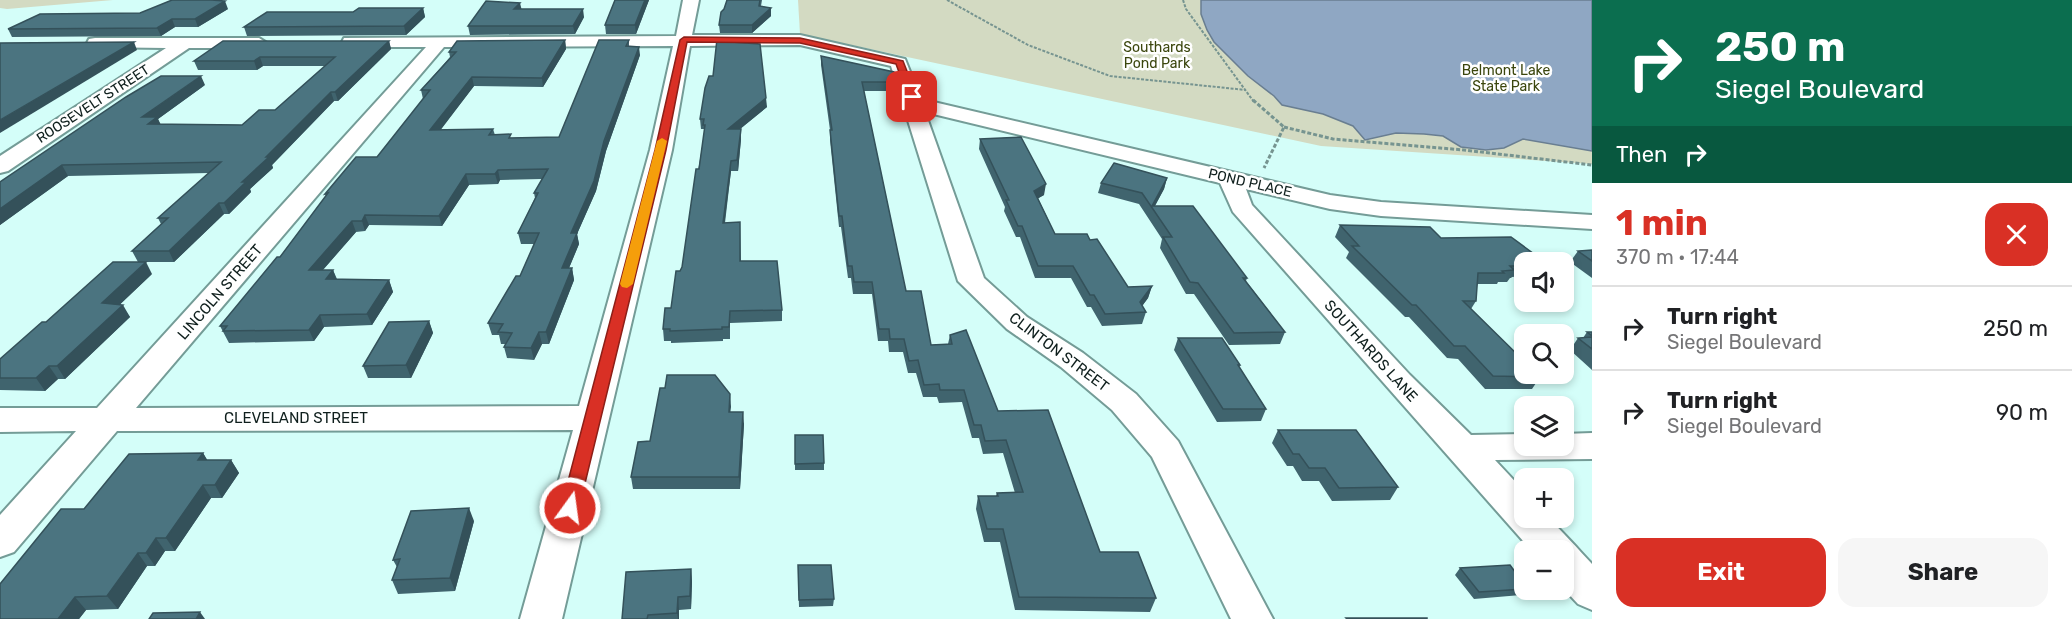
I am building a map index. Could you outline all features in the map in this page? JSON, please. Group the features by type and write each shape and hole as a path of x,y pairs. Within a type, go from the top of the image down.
{"street":[{"path":"541,619 660,150 691,0"},
{"path":"335,43 684,40"},
{"name":"CLINTON STREET","path":"684,40 800,40 900,63 972,281 1017,323 1072,360 1124,402 1166,450 1252,619"},
{"name":"LINCOLN STREET","path":"0,541 439,42"},
{"path":"81,43 278,43"},
{"name":"ROOSEVELT STREET","path":"0,166 185,43"},
{"name":"POND PLACE","path":"914,103 1330,202 1381,209 1592,222"},
{"name":"SOUTHARDS LANE","path":"1243,181 1241,207 1399,383 1514,505"},
{"name":"CLEVELAND STREET","path":"0,420 593,418"},
{"path":"1462,448 1592,446"},
{"name":"SOUTHARDS LANE","path":"1535,528 1546,540"},
{"path":"1574,572 1592,592"}],"path":[{"path":"947,0 1028,45 1110,75 1246,90"},
{"path":"1183,0 1186,9 1257,106 1284,126 1333,139 1486,152 1592,165"},
{"path":"1243,181 1284,126"}],"green space":[{"path":"0,0 113,0 7,9 0,8"},
{"name":"Belmont Lake State Park","path":"798,0 1592,0 1592,164 1321,146 800,34"}],"water":[{"path":"1201,0 1592,0 1592,151 1523,139 1504,148 1486,150 1461,147 1443,136 1424,134 1396,133 1365,140 1353,126 1323,114 1282,105 1248,76 1214,42 1201,14"}],"building":[{"path":"172,0 225,1 195,19 172,19 157,28 8,29 40,14 140,13"},
{"path":"615,0 645,0 635,25 605,25"},
{"path":"727,0 760,0 759,6 771,8 752,25 719,25 721,12"},
{"path":"486,1 520,3 514,9 583,9 573,26 468,26"},
{"path":"359,8 423,8 404,26 244,27 267,12 353,12"},
{"path":"717,39 735,39 732,42 760,44 766,98 728,129 741,129 737,160 731,161 723,223 740,222 740,261 777,261 782,310 730,311 729,327 670,331 670,329 663,329 665,308 671,308 676,271 680,271 682,267 696,169 699,169 705,125 703,125 704,119 700,119 705,88 709,76 713,76"},
{"path":"565,40 542,78 472,77 430,130 493,129 489,135 511,134 509,138 559,137 599,40 629,40 626,46 639,47 604,141 594,181 571,233 577,233 562,268 572,268 546,332 539,332 531,348 504,347 512,333 498,332 503,324 488,323 516,276 520,276 539,233 518,233 538,193 534,193 548,169 498,170 495,174 466,174 439,216 365,215 362,221 352,221 309,270 333,270 326,279 389,280 367,314 320,315 309,330 223,331 227,326 220,326 277,257 280,257 328,193 325,194 356,157 377,157 430,90 421,90 456,52 449,52 457,41"},
{"path":"223,41 389,41 335,92 331,92 224,203 219,203 169,251 132,251 168,218 158,218 221,162 62,165 0,209 0,182 161,76 201,76 142,117 157,117 148,124 242,125 259,110 275,110 335,57 260,57 254,61 194,61"},
{"path":"134,42 0,120 0,43"},
{"path":"821,56 894,72 897,82 862,82 906,291 921,291 931,345 952,344 950,335 966,330 998,411 1048,410 1100,552 1138,552 1156,598 1019,597 1003,529 987,529 978,496 1023,492 1006,440 985,441 981,425 974,425 964,390 940,390 939,384 924,385 918,360 909,361 904,339 890,339 889,329 879,329 872,282 854,282 852,266 848,266 842,216 839,216 830,130 832,130"},
{"path":"1021,137 1046,184 1034,191 1055,234 1087,234 1090,240 1097,239 1128,287 1152,286 1140,302 1146,312 1105,314 1094,295 1090,295 1073,266 1038,266 1022,226 1018,226 1006,200 1009,200 980,139"},
{"path":"1114,163 1167,178 1152,206 1193,206 1247,278 1243,278 1285,332 1234,333 1198,283 1190,282 1163,237 1172,237 1142,193 1101,183"},
{"path":"1340,225 1430,227 1441,238 1511,237 1531,252 1514,252 1514,266 1510,266 1514,270 1502,271 1504,273 1478,273 1476,301 1463,301 1514,351 1514,376 1493,376 1465,346 1454,346 1416,305 1412,305 1352,246 1359,246"},
{"path":"1592,250 1592,261 1578,251"},
{"path":"113,262 146,262 102,303 123,305 57,366 49,366 36,378 0,378 0,359 42,322 46,322"},
{"path":"429,321 406,365 363,366 389,322"},
{"path":"1592,337 1592,349 1578,338"},
{"path":"1178,338 1222,338 1266,409 1223,409"},
{"path":"667,375 715,375 730,394 729,412 743,412 739,477 631,477 638,442 650,441 660,388 665,388"},
{"path":"1278,430 1356,430 1398,487 1339,488 1325,468 1309,468 1299,454 1293,454"},
{"path":"795,435 823,435 824,463 795,464"},
{"path":"203,453 198,460 231,460 215,485 203,485 166,538 156,538 146,553 138,553 107,596 75,597 58,619 0,619 0,584 61,509 84,509 129,454"},
{"path":"469,508 450,578 392,580 400,559 393,560 411,511"},
{"path":"798,565 831,565 834,599 799,600"},
{"path":"1510,565 1514,570 1514,590 1479,592 1460,568"},
{"path":"691,569 690,596 678,597 677,613 648,615 647,619 622,619 626,572"},
{"path":"200,612 196,619 149,619 153,613"},
{"path":"1427,618 1427,619 1347,619"}],"slow traffic":[{"path":"627,284 662,141"}],"route":[{"path":"570,508 660,150 684,40 800,40 900,63 912,97"}],"park label":[{"name":"Southards Pond Park","path":"1157,56"}]}
